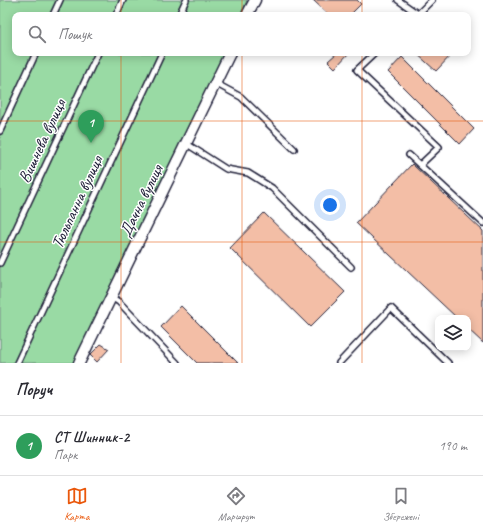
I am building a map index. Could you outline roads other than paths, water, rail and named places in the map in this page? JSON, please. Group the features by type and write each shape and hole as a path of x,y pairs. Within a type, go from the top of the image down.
{"street":[{"path":"249,12 254,0"},
{"name":"Дачна вулиця","path":"79,363 187,144 228,56"}],"lane":[{"path":"54,12 60,0"},
{"path":"117,12 123,0"},
{"path":"180,12 186,0"},
{"path":"398,0 414,12"},
{"path":"421,12 432,0"},
{"path":"0,132 35,56"},
{"name":"Вишнева вулиця","path":"0,264 97,56"},
{"name":"Тюльпанна вулиця","path":"17,363 161,56"},
{"path":"372,56 357,70 439,147 420,165"},
{"path":"215,83 241,97 294,149"},
{"path":"187,144 226,169 248,173 272,188 351,267"},
{"path":"409,155 483,223"},
{"path":"111,297 119,302 177,363"},
{"path":"339,363 391,308 448,363"}],"place":[{"name":"СТ Шинник-2","path":"91,143"}]}
